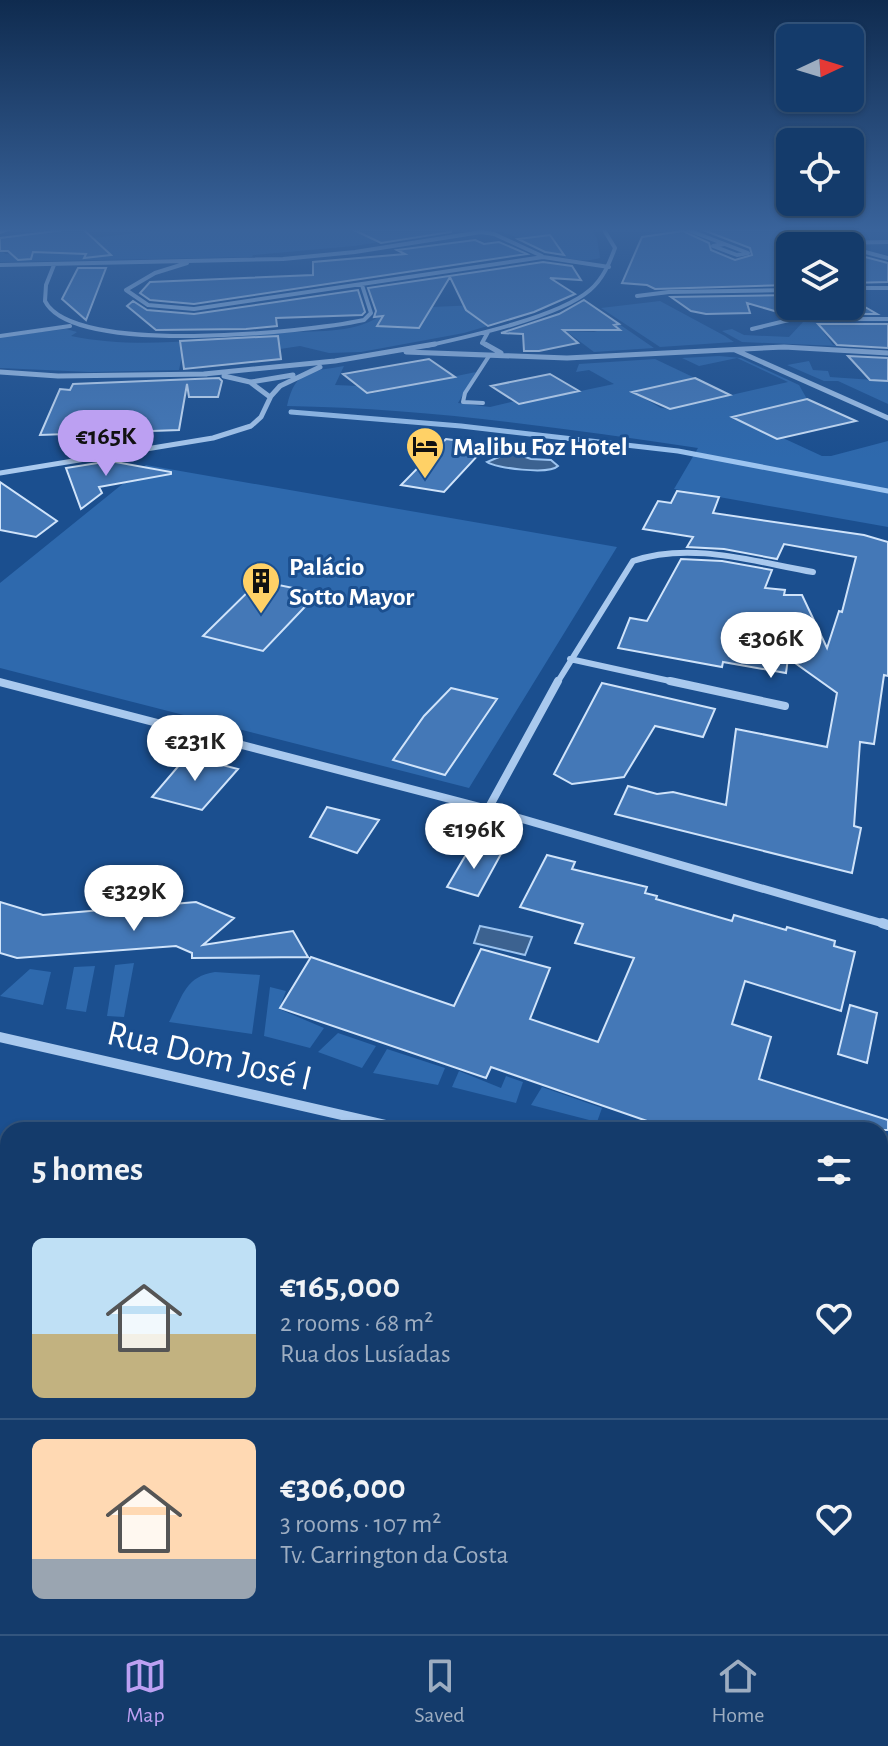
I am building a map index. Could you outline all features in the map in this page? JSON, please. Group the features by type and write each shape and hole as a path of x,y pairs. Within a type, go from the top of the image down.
{"street":[{"path":"46,306 62,321 76,325 141,336 198,336 345,324 364,320 371,313 369,306"},
{"path":"169,306 194,309 213,306"},
{"path":"0,372 58,376 204,374 348,359 406,352 488,331 559,306"},
{"path":"752,329 793,319 888,319"},
{"path":"0,336 76,325"},
{"path":"484,345 488,331"},
{"path":"455,339 519,357"},
{"path":"448,341 447,347 460,354 484,345"},
{"path":"406,352 567,358 784,347 888,353"},
{"path":"768,363 769,354 784,347"},
{"path":"731,348 888,418"},
{"path":"249,382 298,374 348,359"},
{"path":"249,382 287,366"},
{"path":"0,473 213,438 257,423 269,406 270,397 263,388 236,377 204,374"},
{"path":"270,397 298,374"},
{"path":"488,809 570,659 633,561 647,554 675,550 813,572"},
{"path":"570,659 785,706"},
{"path":"0,682 488,809 888,925"},
{"name":"Rua Dom José I","path":"0,1037 373,1122"}],"lane":[{"path":"483,403 463,402 465,393 489,356"}],"shaded area":[{"path":"502,306 511,319 464,333 361,352 329,353 300,346 183,351 179,370 90,372 0,368 0,337 66,329 77,332 71,336 97,340 174,342 344,329 380,316 383,317 378,326 419,328 432,307"},
{"path":"670,306 734,342 660,347 601,308"},
{"path":"803,322 871,325 819,326 833,345 862,347 742,342 722,331 732,329 744,335 789,337"},
{"path":"619,324 654,348 594,352 566,331 594,332"},
{"path":"719,356 741,358 799,385 807,399 741,415 737,419 822,456 888,441 888,527 674,489 698,448 442,415 287,406 295,385 306,374 344,366 335,385 358,386 369,394 476,372 458,403 490,407 614,384 589,370 576,372 579,364 655,359 695,378 633,392 661,408 670,409 788,382 737,358 699,366 682,358"},
{"path":"809,361 813,370 828,371 830,377 888,381 888,404 838,381 824,381 787,365"},
{"path":"511,452 531,459 551,460 558,466 544,470 522,470 487,462"},
{"path":"146,465 617,547 469,788 0,668 0,583"},
{"path":"480,926 532,937 525,955 474,943"},
{"path":"134,963 124,1017 107,1016 115,965"},
{"path":"95,966 86,1012 66,1009 74,967"},
{"path":"30,969 51,972 43,1005 0,996"},
{"path":"215,972 260,975 252,1034 169,1022 191,983"},
{"path":"270,987 286,991 279,1009 324,1028 310,1048 264,1036"},
{"path":"338,1033 376,1046 362,1068 318,1052"},
{"path":"387,1049 445,1068 438,1085 373,1073"},
{"path":"459,1071 501,1088 506,1076 523,1082 516,1103 452,1087"},
{"path":"542,1087 602,1108 597,1122 531,1105"}],"building":[{"path":"70,306 91,306 86,320"},
{"path":"127,306 194,314 247,306 363,306 365,312 362,315 276,318 277,326 246,329 156,330"},
{"path":"374,306 432,306 419,328 377,326 383,316 374,317"},
{"path":"464,306 547,306 488,326"},
{"path":"573,306 593,306 619,324 614,325 620,330 563,330 578,343 539,351 524,351 523,334 501,333 559,314"},
{"path":"684,306 748,306 750,313 706,314"},
{"path":"758,306 776,306 776,311"},
{"path":"864,306 877,314 864,314"},
{"path":"818,324 888,324 888,348 837,345"},
{"path":"278,336 281,359 184,369 180,341"},
{"path":"848,356 888,358 888,381 870,380"},
{"path":"429,359 455,377 367,393 343,374"},
{"path":"550,374 579,391 519,404 491,386"},
{"path":"219,378 222,381 218,397 189,397 187,384 179,430 40,435 60,389 70,390 73,384"},
{"path":"695,378 730,395 670,409 632,392"},
{"path":"807,399 856,421 777,439 732,417"},
{"path":"446,439 482,444 476,451 481,452 444,492 401,485"},
{"path":"110,461 171,474 99,487 102,493 81,509 66,468"},
{"path":"0,482 57,521 36,537 0,530"},
{"path":"677,491 719,497 713,513 864,535 888,542 888,676 884,675 874,744 860,742 854,826 861,828 852,873 615,814 628,786 657,794 673,792 726,805 736,729 827,747 837,693 788,658 786,673 723,662 722,667 618,648 630,618 647,621 681,559 722,561 772,570 765,588 785,590 784,595 802,595 827,648 839,611 842,612 856,557 784,544 777,559 724,549 687,547 693,537 643,529 658,501 671,503"},
{"name":"Palácio Sotto Mayor","path":"259,581 318,593 263,651 203,636"},
{"path":"602,683 715,709 703,737 655,726 624,777 572,784 554,774"},
{"path":"451,688 497,699 445,775 393,760 424,716"},
{"path":"187,756 238,769 202,810 152,797"},
{"path":"327,807 379,820 357,853 310,837"},
{"path":"471,846 501,854 478,896 447,887"},
{"path":"547,855 575,862 572,869 647,887 645,893 657,896 656,899 732,921 734,915 786,930 787,927 835,941 834,946 855,952 841,1011 745,981 732,1024 771,1037 759,1079 888,1122 650,1122 491,1067 486,1078 280,1008 311,957 454,1006 481,949 550,968 530,1019 598,1042 634,958 575,943 583,924 520,907"},
{"path":"0,902 43,915 196,902 234,918 203,945 293,931 308,957 192,958 192,953 176,946 17,958 0,953"},
{"path":"850,1005 877,1013 867,1063 838,1054"}],"waterway":[{"path":"291,412 461,426 678,451 888,491"}],"place":[{"name":"Malibu Foz Hotel","path":"425,480"},
{"name":"Palácio Sotto Mayor","path":"261,615"}]}
